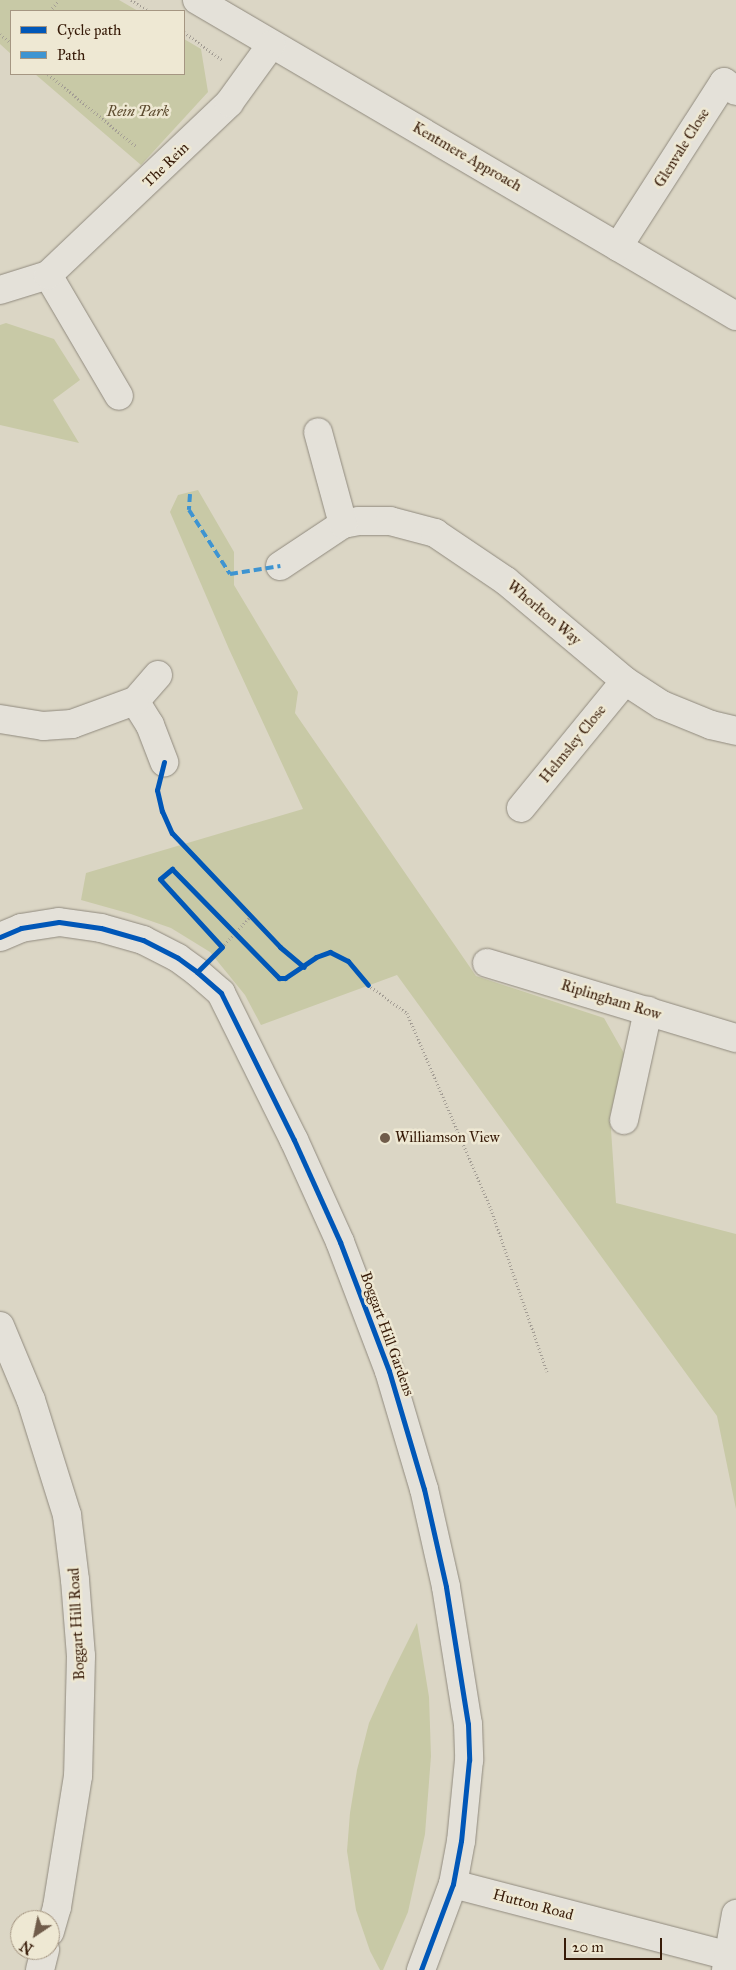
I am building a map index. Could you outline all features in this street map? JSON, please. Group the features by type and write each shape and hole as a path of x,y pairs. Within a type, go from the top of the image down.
{"street":[{"name":"Kentmere Approach","path":"197,0 271,45 460,152 625,236 736,316"},
{"name":"The Rein","path":"0,290 48,275 230,103 271,45"},
{"name":"Glenvale Close","path":"625,236 724,82 736,90"},
{"path":"48,275 119,396"},
{"path":"318,432 344,524"},
{"name":"Whorlton Way","path":"280,566 344,524 390,521 435,533 506,580 625,681 662,705 711,725 736,731"},
{"path":"0,719 43,726 72,724 135,701 158,675"},
{"name":"Helmsley Close","path":"522,808 625,681"},
{"path":"135,701 150,725 164,762"},
{"name":"Boggart Hill Gardens","path":"0,937 21,928 59,922 101,928 143,940 178,958 221,993 294,1140 340,1242 389,1370 424,1489 446,1587 468,1724 470,1760 461,1841 453,1884 421,1970"},
{"name":"Riplingham Row","path":"487,963 736,1038"},
{"path":"624,1120 648,1011"},
{"name":"Boggart Hill Road","path":"0,1326 32,1400 66,1515 75,1580 81,1656 78,1776 56,1910"},
{"name":"Hutton Road","path":"453,1884 728,1963"},
{"path":"728,1963 736,1914"}],"path":[{"path":"51,10 59,0"},
{"path":"131,0 147,10"},
{"path":"185,33 246,80"},
{"path":"0,34 10,42"},
{"path":"49,75 163,168"},
{"path":"245,910 257,922"},
{"path":"197,972 252,916"},
{"path":"229,927 241,940"},
{"path":"216,940 222,947"},
{"path":"363,979 368,985 408,1013 491,1209 547,1372"}],"green space":[{"path":"0,0 119,0 136,10 10,10 10,53 0,44"},
{"name":"Rein Park","path":"185,40 201,49 208,92 141,165 36,75 185,75"},
{"path":"6,323 54,339 80,380 53,400 79,443 0,425 0,325"},
{"path":"198,490 234,552 234,585 298,692 295,713 476,976 604,1018 625,1055 610,1115 616,1203 736,1234 736,1509 717,1416 397,975 261,1025 245,995 210,952 171,928 81,900 86,873 303,809 229,649 170,512 178,495"},
{"path":"417,1623 429,1697 431,1756 425,1834 408,1912 383,1970 380,1970 370,1951 356,1910 347,1851 350,1813 357,1770 369,1723"}],"marked path":[{"path":"190,494 189,510 230,574 280,566"}],"cycle path":[{"path":"164,762 157,790 162,811 172,833 280,947 304,967"},
{"path":"197,972 222,947 160,879 172,869 279,978 285,978 316,957 330,952 348,961 368,985"},
{"path":"0,937 21,928 59,922 101,928 143,940 178,958 221,993 294,1140 340,1242 389,1371 424,1489 446,1587 468,1724 469,1760 461,1841 453,1884 421,1970"}],"place":[{"name":"Williamson View","path":"385,1138"}]}
